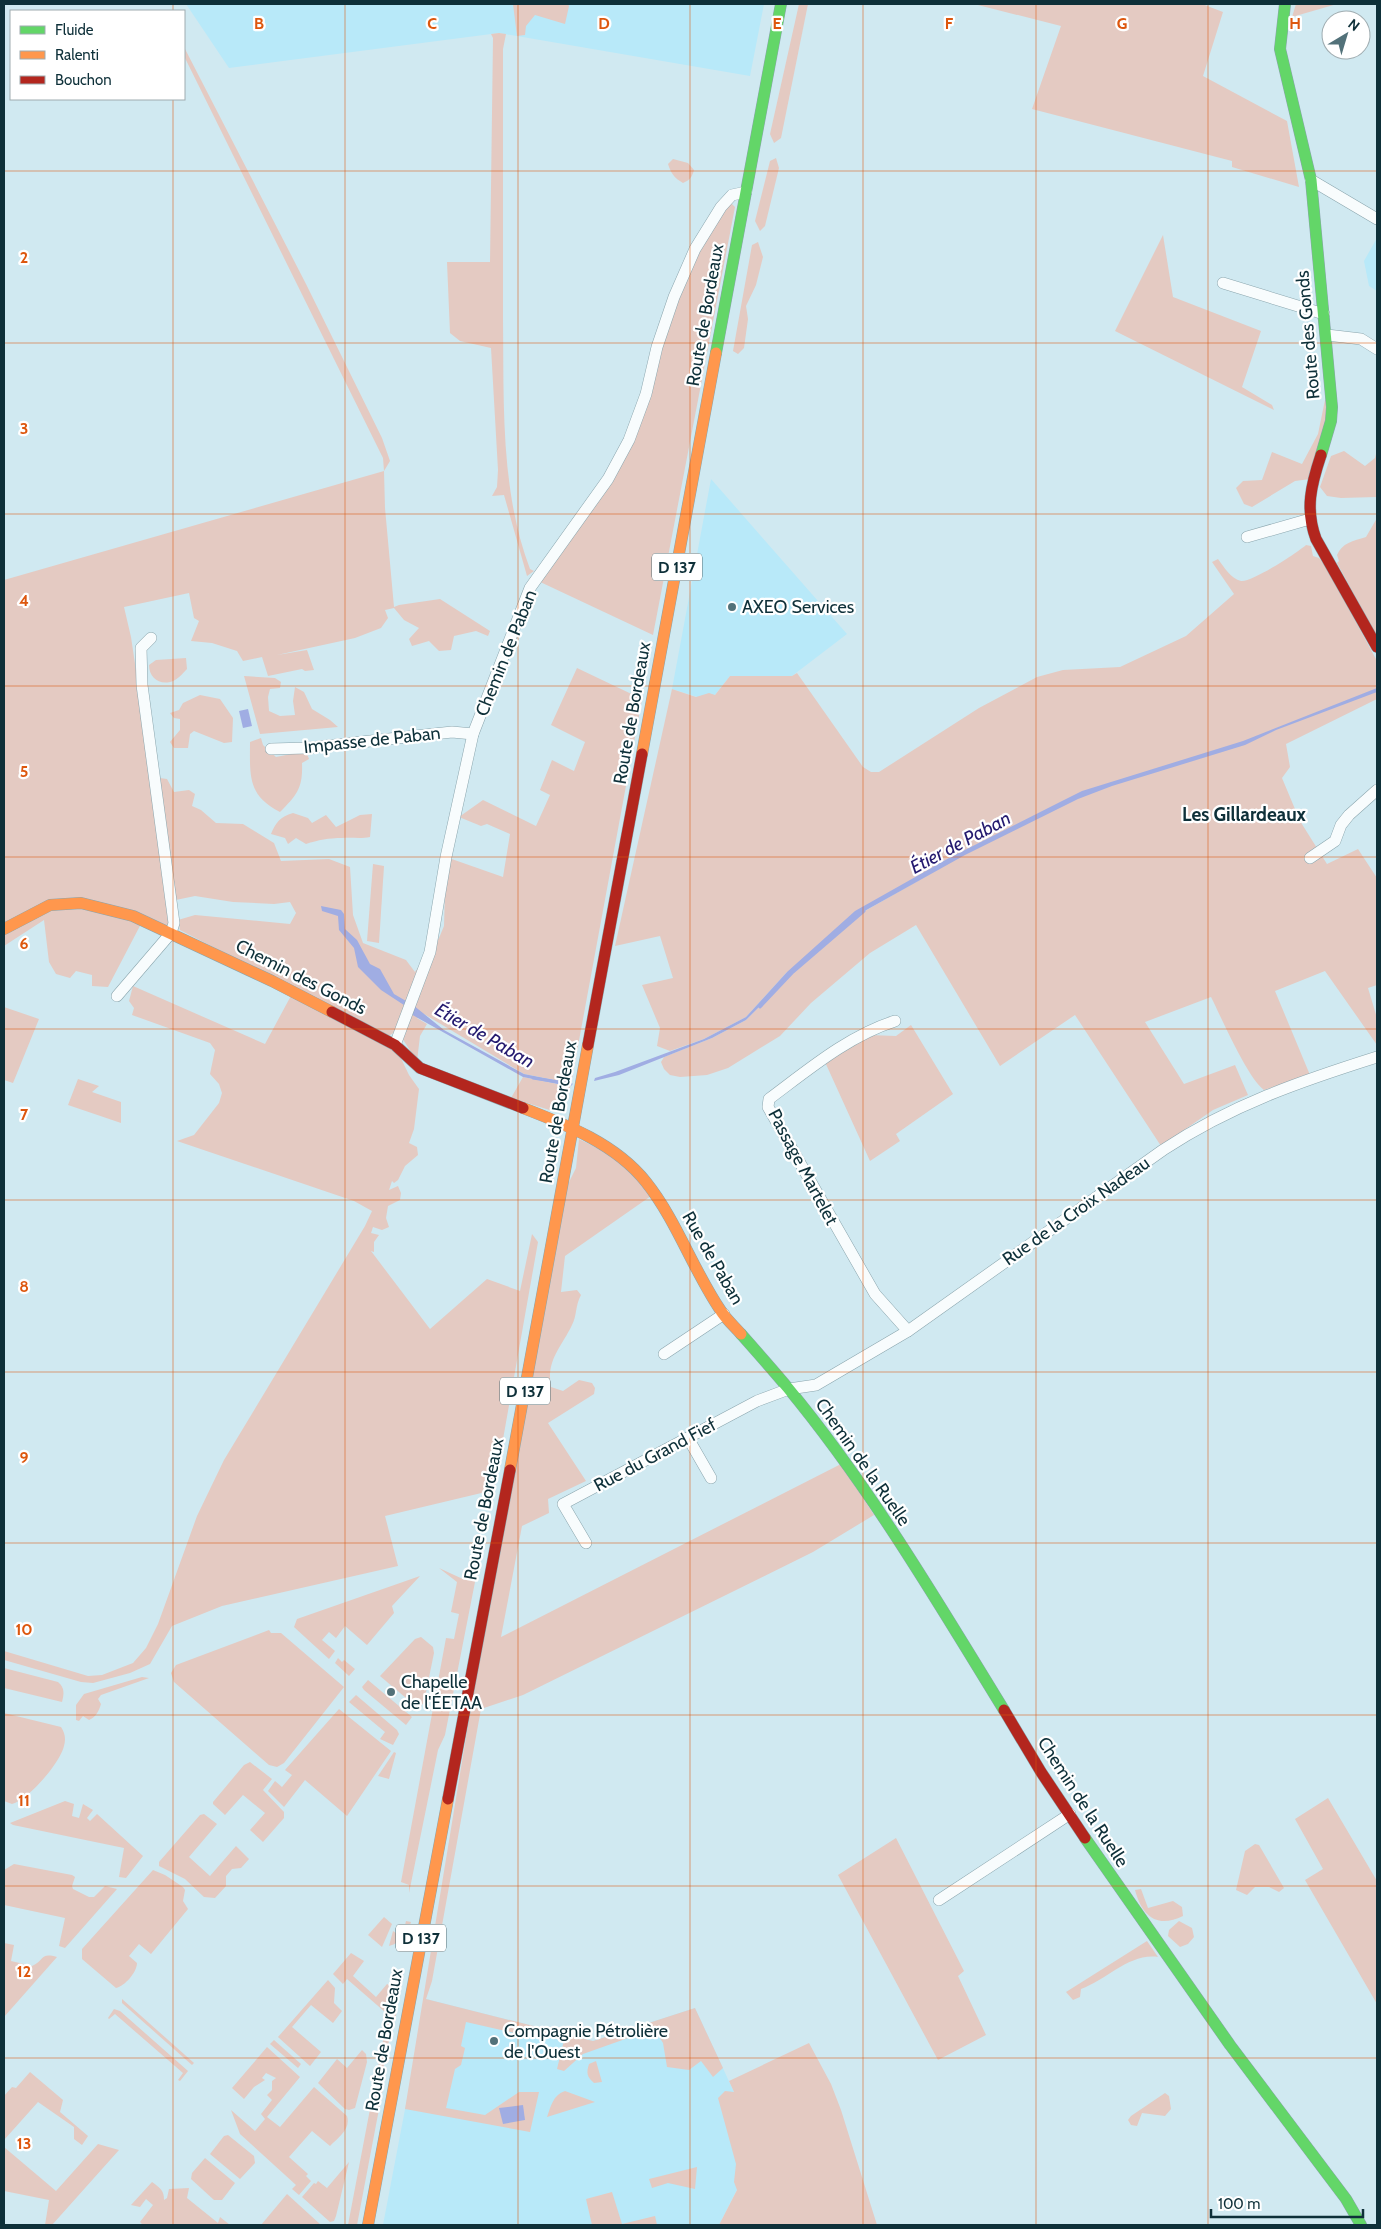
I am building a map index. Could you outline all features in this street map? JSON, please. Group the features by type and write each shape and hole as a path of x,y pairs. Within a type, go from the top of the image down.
{"street":[{"name":"Route de Bordeaux","path":"368,2225 781,4"},
{"name":"Route des Gonds","path":"1285,4 1280,49 1311,180 1326,334 1332,420 1311,493 1310,519 1316,539 1377,647"},
{"path":"1311,180 1377,220"},
{"name":"Chemin de Paban","path":"396,1045 430,952 446,857 473,734 530,588 608,479 629,440 646,394 657,347 674,297 695,249 721,207 732,195 746,192"},
{"path":"1223,283 1324,314"},
{"path":"1326,334 1360,339 1377,349"},
{"path":"1247,537 1310,519"},
{"path":"117,996 171,933 174,923 142,685 141,648 151,638"},
{"name":"Impasse de Paban","path":"271,749 307,748 452,732 473,734"},
{"path":"1310,858 1335,841 1341,825 1349,815 1377,790"},
{"name":"Chemin des Gonds","path":"4,930 50,905 81,903 133,916 272,981 396,1045 420,1068 535,1112 573,1130"},
{"name":"Passage Martelet","path":"895,1021 876,1027 821,1061 769,1099 768,1108 875,1294 908,1331"},
{"name":"Rue de la Croix Nadeau","path":"789,1389 816,1385 908,1331 1163,1150 1205,1123 1259,1098 1377,1057"},
{"name":"Rue de Paban","path":"573,1130 605,1146 627,1162 646,1181 665,1209 724,1314 789,1389"},
{"path":"664,1354 724,1314"},
{"name":"Rue du Grand Fief","path":"586,1544 563,1504 757,1401 789,1389"},
{"name":"Chemin de la Ruelle","path":"789,1389 859,1484 949,1620 1007,1717 1121,1892 1230,2044 1332,2180 1362,2225"},
{"path":"688,1438 712,1478"},
{"path":"938,1900 1070,1814"}],"shaded area":[{"path":"186,4 764,4 750,76 499,33 229,68"},
{"path":"513,4 568,4 569,6 565,24 535,15 526,26 525,35 517,36"},
{"path":"799,4 808,4 781,138 774,143 770,134"},
{"path":"974,4 1202,4 1223,12 1203,76 1287,121 1299,187 1232,167 1232,161 1032,109 1061,26"},
{"path":"1296,4 1337,4 1292,17"},
{"path":"491,34 506,34 503,49 504,413 513,508 520,539 530,569 534,571 527,576 504,495 492,496 497,487 498,470 491,348 460,341 450,333 447,262 490,262 493,38"},
{"path":"185,49 306,284 382,438 390,461 384,471 383,458 185,58"},
{"path":"776,158 779,168 765,226 760,231 755,221 770,161"},
{"path":"673,159 688,163 694,170 687,181 683,183 673,175 668,164"},
{"path":"732,204 735,207 653,635 536,580 608,479 696,250 728,205"},
{"path":"1163,235 1173,297 1261,331 1242,387 1272,405 1274,410 1115,331"},
{"path":"1377,238 1377,291 1369,286 1364,261"},
{"path":"758,242 763,257 756,285 746,306 748,319 744,348 738,354 733,351 752,245"},
{"path":"1332,399 1310,479 1295,481 1252,507 1244,504 1236,488 1243,481 1262,480 1272,452 1302,464 1318,434 1325,400"},
{"path":"1377,450 1377,497 1341,498 1327,496 1320,487 1331,456 1344,451 1365,466 1375,458"},
{"path":"384,471 385,508 394,607 440,599 490,631 488,636 476,631 454,636 451,650 439,651 429,641 412,646 409,639 419,628 404,620 394,608 385,610 388,618 381,628 355,638 277,655 307,650 314,670 305,671 302,669 268,676 262,657 243,661 237,651 212,643 191,641 199,621 194,618 189,593 124,607 131,637 152,777 167,779 174,792 189,790 195,794 192,806 201,810 216,823 243,824 274,843 281,861 329,859 350,867 353,915 363,943 406,960 415,972 439,938 444,926 446,857 503,877 510,834 487,824 481,826 459,817 483,800 536,826 550,795 540,790 552,760 574,771 585,742 551,725 577,668 642,699 571,1084 562,1111 556,1112 511,1098 523,1077 563,1085 564,1082 524,1074 424,1014 417,1018 427,1024 420,1036 417,1061 402,1038 403,1027 387,1037 180,930 178,920 195,915 290,924 296,913 290,902 274,904 233,902 195,896 171,901 171,933 142,922 108,987 92,986 92,975 76,971 70,978 56,974 49,962 44,920 4,946 4,580"},
{"path":"711,479 847,634 792,676 730,676 710,701 672,689"},
{"path":"1377,518 1377,637 1337,563 1339,561 1337,555 1345,545 1366,537"},
{"path":"1306,545 1311,546 1313,556 1319,558 1327,568 1377,661 1377,699 1286,744 1290,767 1282,778 1300,821 1327,864 1358,849 1377,878 1377,985 1368,988 1377,1018 1377,1045 1325,971 1275,991 1310,1075 1264,1090 1257,1083 1243,1061 1211,997 1145,1022 1184,1084 1235,1065 1248,1095 1213,1110 1161,1146 1075,1015 1000,1066 916,925 870,953 811,1003 780,1036 728,1068 707,1075 680,1077 670,1075 664,1069 661,1062 664,1057 712,1038 746,1020 793,972 787,972 746,1017 704,1039 670,1051 657,1046 660,1028 642,985 673,978 660,936 615,946 672,689 696,697 709,693 715,695 730,676 792,676 797,673 863,767 871,772 879,772 979,708 1037,677 1063,670 1120,667 1186,636 1234,594 1212,562 1218,559 1234,578 1241,581 1274,567","holes":["996,836 844,923 942,862"]},
{"path":"186,658 187,669 175,680 165,683 161,682 151,674 149,665 156,660"},
{"path":"244,676 275,678 281,682 280,688 270,689 268,697 269,711 280,716 295,715 293,701 295,687 304,692 312,709 338,727 260,734"},
{"path":"200,695 220,699 233,718 232,742 224,743 194,731 190,734 188,748 174,748 170,742 180,730 180,719 174,718 170,713 179,710 183,703"},
{"path":"261,738 263,745 276,757 306,751 309,759 302,763 298,791 280,812 261,799 253,783 250,764 250,742"},
{"path":"293,813 308,818 312,823 326,815 336,827 360,815 372,814 370,837 328,839 306,844 296,838 288,844 285,838 271,834 279,820"},
{"path":"373,864 384,866 379,943 367,941"},
{"path":"133,986 265,1044 293,992 397,1050 409,1075 419,1089 414,1129 409,1143 417,1147 418,1155 405,1166 398,1180 394,1183 392,1181 389,1190 398,1186 401,1193 400,1200 388,1206 386,1218 389,1227 382,1230 373,1227 371,1233 379,1235 374,1242 374,1252 371,1251 430,1329 487,1279 520,1291 532,1234 538,1242 494,1490 385,1516 398,1566 222,1606 172,1626 150,1664 130,1673 93,1683 81,1682 4,1660 4,1651 88,1676 102,1675 133,1663 146,1648 158,1624 197,1516 224,1460 365,1226 372,1211 354,1201 177,1141 194,1135 219,1103 222,1093 219,1084 210,1074 215,1050 210,1043 132,1015 134,1008 129,1001"},
{"path":"4,1007 39,1019 13,1083 4,1080"},
{"path":"911,1025 953,1094 896,1134 900,1141 870,1161 825,1062 869,1035 896,1036"},
{"path":"78,1079 99,1086 92,1092 121,1102 121,1123 68,1105"},
{"path":"579,1139 617,1158 651,1196 565,1256 561,1292 577,1290 581,1295 574,1322 553,1362 550,1378 551,1387 563,1391 579,1380 592,1383 595,1388 594,1394 548,1423 586,1481 548,1499 549,1513 522,1526 501,1637 841,1464 874,1515 813,1552 523,1695 481,1709 432,1981 426,1999 593,2041 695,2008 723,2068 713,2077 701,2061 689,2070 667,2067 663,2043 656,2032 645,2032 583,2054 564,2071 557,2069 564,2040 521,2030 519,2034 466,2022 461,2046 465,2048 461,2065 455,2069 446,2108 485,2115 519,2092 539,2092 530,2132 405,2109 469,1719 567,1186 576,1168"},
{"path":"470,1560 474,1570 475,1582 445,1735 438,1750 409,1893 409,1885 401,1882 446,1638 454,1639 459,1614 451,1612 457,1582 439,1568 465,1580"},
{"path":"420,1576 392,1606 394,1613 367,1645 345,1626 336,1638 329,1632 322,1640 335,1651 329,1659 294,1627 297,1619"},
{"path":"269,1630 271,1633 281,1633 344,1687 284,1763 277,1767 269,1765 174,1682 171,1673 176,1665"},
{"path":"421,1637 433,1647 434,1653 424,1702 419,1709 380,1676 415,1639"},
{"path":"338,1658 342,1662 344,1660 355,1669 349,1676 335,1663"},
{"path":"4,1668 58,1682 63,1691 62,1702 4,1688"},
{"path":"142,1677 149,1678 101,1695 98,1699 101,1704 99,1709 91,1719 89,1720 83,1716 79,1721 76,1720 76,1705 84,1694"},
{"path":"368,1680 412,1717 406,1725 364,1690 362,1687"},
{"path":"356,1695 397,1730 399,1734 393,1745 380,1739 385,1732 349,1702"},
{"path":"339,1709 391,1751 347,1816 305,1780 284,1807 268,1791 275,1781 282,1787 292,1775 285,1770"},
{"path":"4,1713 61,1727 65,1738 64,1746 57,1762 43,1780 27,1795 12,1804 4,1801"},
{"path":"394,1752 396,1753 389,1779 378,1776"},
{"path":"250,1762 272,1779 263,1790 284,1812 284,1818 263,1842 250,1830 265,1813 243,1795 225,1815 213,1804 244,1765"},
{"path":"1328,1798 1377,1881 1377,2004 1305,1880 1323,1869 1295,1819"},
{"path":"65,1801 74,1804 72,1816 79,1818 83,1804 93,1810 87,1818 90,1821 97,1814 143,1856 126,1878 119,1877 124,1848 10,1823"},
{"path":"204,1814 217,1824 189,1857 210,1876 236,1846 249,1859 241,1868 232,1869 226,1876 226,1886 215,1898 204,1897 185,1879 159,1866 159,1862 200,1815"},
{"path":"896,1838 964,1971 958,1976 986,2035 938,2060 838,1875"},
{"path":"1255,1844 1259,1845 1284,1888 1279,1892 1269,1887 1255,1887 1247,1895 1236,1890 1245,1851"},
{"path":"14,1864 72,1875 75,1877 73,1889 89,1897 94,1897 105,1886 117,1889 65,1948 59,1946 65,1918 4,1905 4,1870"},
{"path":"153,1870 165,1875 183,1887 185,1890 183,1901 188,1909 151,1954 139,1944 129,1956 137,1963 133,1974 127,1982 116,1988 82,1959 82,1949"},
{"path":"1141,1889 1148,1908 1173,1901 1182,1907 1183,1916 1166,1921 1152,1918 1146,1913 1138,1899 1135,1890"},
{"path":"384,1917 392,1924 382,1947 368,1935"},
{"path":"406,1921 411,1922 406,1935 397,1943 389,1946 393,1931 402,1937"},
{"path":"1179,1921 1192,1928 1194,1937 1188,1944 1180,1947 1168,1936 1169,1930"},
{"path":"1147,1941 1158,1957 1137,1959 1128,1963 1081,1989 1080,1997 1073,2000 1066,1992"},
{"path":"4,1943 14,1945 11,1961 32,1966 45,1956 57,1957 4,2017 5,1986"},
{"path":"351,1953 364,1961 353,1976 376,1997 387,1984 389,1985 385,2012 347,1979 343,1984 333,1974"},
{"path":"328,1980 335,1988 334,2003 342,2011 333,2023 311,2005 292,2027 321,2052 310,2066 278,2037"},
{"path":"393,1988 398,1999 396,2015 384,2060 383,2088 357,2225 348,2225"},
{"path":"122,1999 194,2063 192,2065 122,2003"},
{"path":"426,1999 593,2041 695,2008 759,2146 719,2225 383,2225"},
{"path":"114,2009 120,2011 188,2071 180,2081 178,2080 183,2073 115,2014 108,2018"},
{"path":"274,2040 301,2064 298,2068 270,2044"},
{"path":"809,2043 831,2084 841,2110 877,2225 719,2225 737,2190 734,2182 736,2164 718,2098 725,2091 734,2092 729,2081"},
{"path":"267,2047 300,2077 267,2117 280,2127 314,2087 347,2116 346,2129 330,2146 312,2131 289,2157 308,2174 306,2176 311,2181 299,2195 292,2189 296,2185 240,2134 231,2110 255,2131 265,2119 261,2114 272,2100 267,2095 272,2090 272,2081 276,2078 266,2073 262,2078 265,2080 254,2087 244,2099 232,2088"},
{"path":"362,2050 366,2054 367,2062 355,2108 345,2109 318,2083 337,2059 347,2068"},
{"path":"596,2061 602,2082 594,2083 588,2075 588,2070 589,2064"},
{"path":"30,2072 63,2100 60,2112 88,2136 82,2145 74,2139 74,2127 38,2102 4,2140 4,2096 12,2087 16,2088"},
{"path":"565,2091 595,2102 547,2117 555,2098"},
{"path":"1165,2093 1169,2096 1171,2109 1165,2116 1142,2113 1137,2126 1131,2125 1128,2120 1131,2116"},
{"path":"228,2135 254,2156 255,2163 240,2179 210,2154 224,2136"},
{"path":"98,2144 119,2150 52,2225 45,2225 49,2200 4,2191 4,2147 56,2191"},
{"path":"205,2158 235,2183 222,2200 214,2200 191,2179 192,2173"},
{"path":"349,2162 336,2216 334,2221 330,2222 302,2197 318,2181 327,2188"},
{"path":"697,2167 695,2189 668,2183 652,2188 649,2179"},
{"path":"152,2182 161,2190 164,2200 167,2198 169,2189 189,2188 187,2198 218,2223 220,2217 230,2225 143,2225 140,2222 153,2205 146,2199 140,2207 131,2205"},
{"path":"612,2192 622,2224 655,2216 657,2225 592,2225 586,2199"},
{"path":"287,2194 321,2225 261,2225"}],"water":[{"path":"1377,688 1377,692 1276,730 1245,745 1112,786 1078,799 965,855 861,913 801,965 746,1020 712,1038 619,1075 594,1081 595,1078 704,1039 746,1017 787,972 855,911 949,858 1064,800 1082,791 1243,741"},
{"path":"248,709 252,726 243,728 239,711"},
{"path":"321,906 341,910 344,914 345,929 357,940 370,964 380,969 394,994 413,1005 444,1030 524,1074 564,1082 563,1085 523,1077 409,1013 410,1009 381,990 358,967 354,948 339,930 338,916 322,911"},
{"path":"523,2105 525,2120 503,2124 499,2108"}],"waterway":[{"name":"Étier de Paban","path":"760,1007 793,972 864,911"},
{"name":"Étier de Paban","path":"533,1078 571,1084"}],"traffic: fast":[{"path":"716,353 781,4"},
{"path":"1285,4 1280,49 1311,180 1332,407 1331,421 1321,455"},
{"path":"741,1334 818,1426 875,1505 902,1545 1004,1710"},
{"path":"1085,1838 1230,2045 1346,2199 1361,2225"}],"traffic: slow":[{"path":"642,754 716,353"},
{"path":"4,929 50,905 81,903 133,916 272,981 332,1012"},
{"path":"510,1470 588,1045"},
{"path":"523,1108 557,1121 590,1137 606,1146 634,1169 646,1182 667,1213 721,1311 741,1334"},
{"path":"368,2225 448,1799"}],"traffic: jam":[{"path":"1321,455 1314,477 1310,507 1316,539 1377,647"},
{"path":"588,1045 642,754"},
{"path":"332,1012 395,1045 420,1068 523,1108"},
{"path":"448,1799 510,1470"},
{"path":"1004,1710 1041,1772 1085,1838"}],"place":[{"name":"AXEO Services","path":"732,607"},
{"name":"Chapelle de l'ÉETAA","path":"391,1692"},
{"name":"Compagnie Pétrolière de l'Ouest","path":"494,2041"}],"district":[{"name":"Les Gillardeaux","path":"1244,814"}]}
